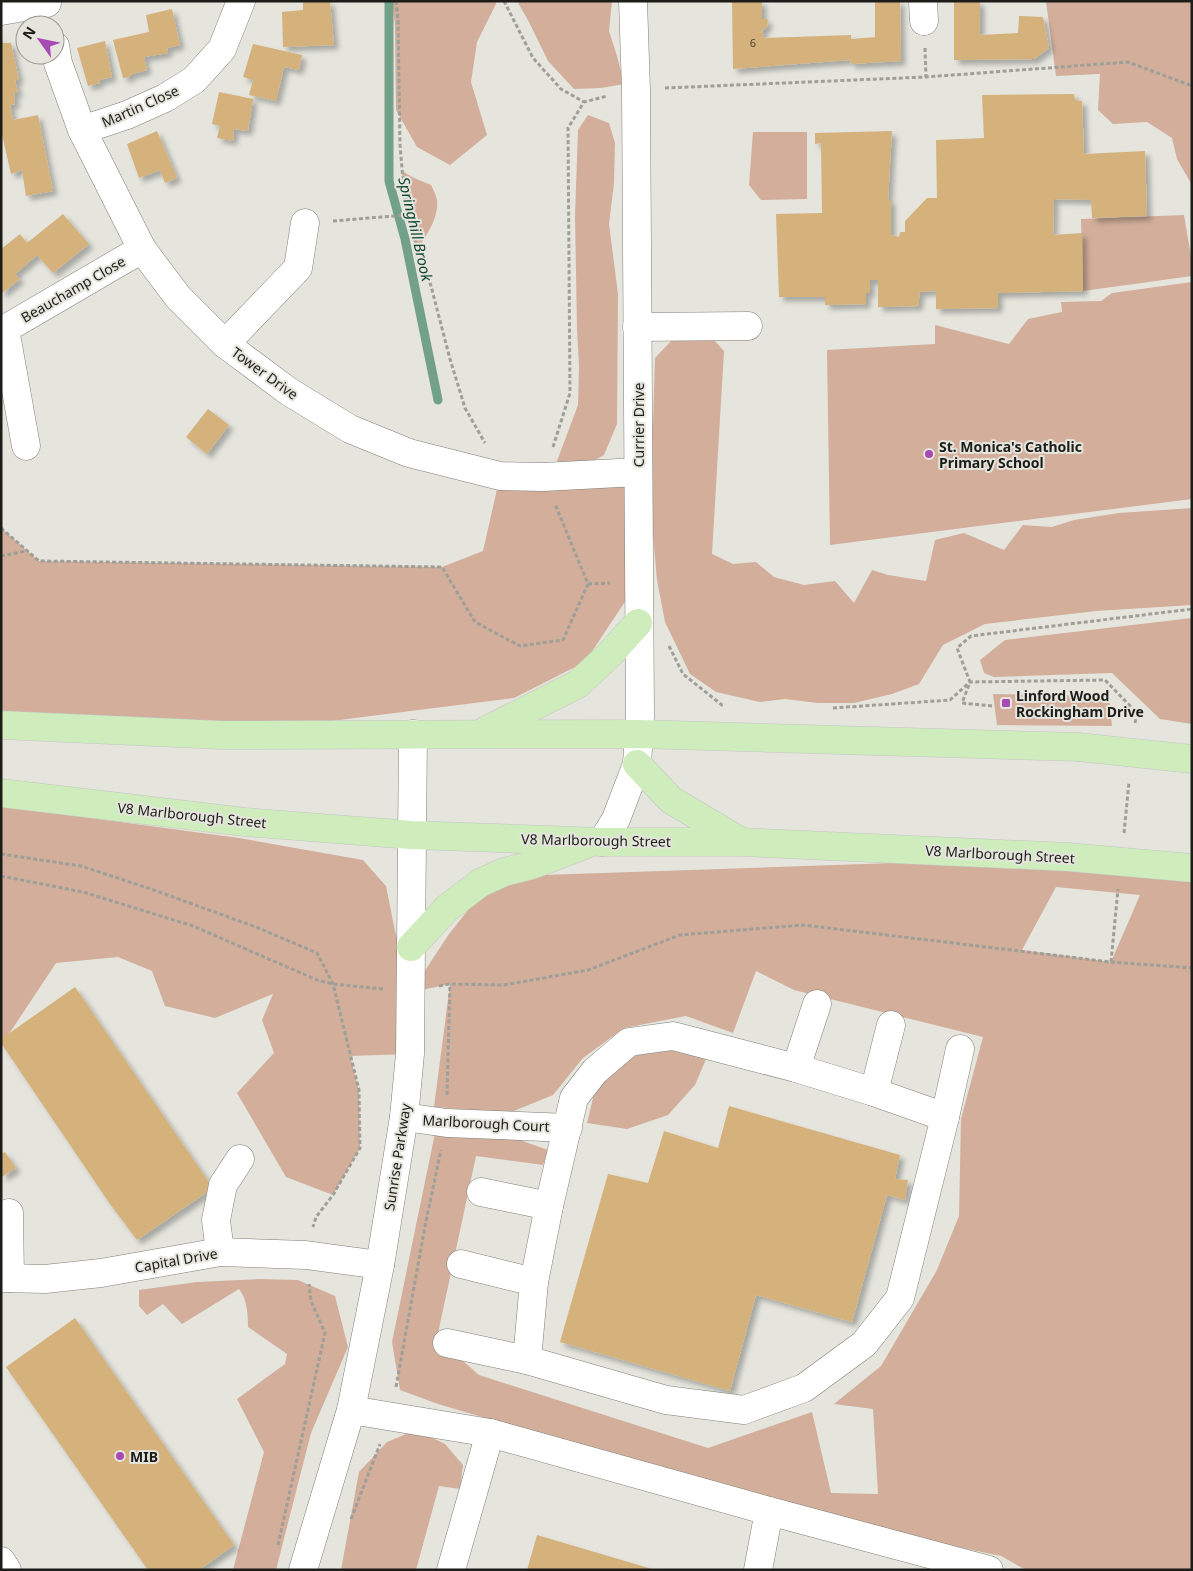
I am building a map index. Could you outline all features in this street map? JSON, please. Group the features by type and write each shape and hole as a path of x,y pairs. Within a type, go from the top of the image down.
{"main road":[{"path":"480,733 578,684 610,654 638,622"},
{"path":"1,725 220,735 639,734 1078,747 1192,759"},
{"path":"636,764 671,800 742,842"},
{"name":"V8 Marlborough Street","path":"1,793 245,822 412,835 599,841 742,842 1068,857 1192,868"},
{"path":"411,947 447,908 480,883 504,872 532,865 599,841"}],"street":[{"name":"Martin Close","path":"82,130 127,115 165,98 194,80 222,49 241,1"},
{"name":"Currier Drive","path":"599,841 616,819 636,764 639,734 636,90 633,1"},
{"path":"1,11 48,10"},
{"name":"Tower Drive","path":"59,65 82,130 142,249 178,297 225,344 288,391 350,428 410,453 500,476 544,477 638,472"},
{"path":"225,344 298,268 305,223"},
{"name":"Beauchamp Close","path":"26,446 3,329 142,249"},
{"path":"637,327 748,326"},
{"name":"Sunrise Parkway","path":"303,1570 351,1410 380,1265 404,1117 410,1054 413,734"},
{"path":"796,1068 817,1004"},
{"path":"874,1092 891,1025"},
{"path":"527,1360 534,1282 574,1098 595,1071 629,1042 673,1036 796,1068 874,1092 945,1117"},
{"path":"447,1343 527,1360 666,1400 744,1410 804,1388 864,1344 900,1298 960,1049"},
{"name":"Marlborough Court","path":"404,1117 447,1123 568,1128"},
{"path":"220,1252 216,1220 223,1185 240,1159"},
{"path":"481,1192 549,1206"},
{"path":"5,1278 9,1213"},
{"name":"Capital Drive","path":"5,1278 45,1279 101,1273 220,1252 306,1255 380,1265"},
{"path":"461,1264 534,1282"},
{"path":"351,1410 490,1433 989,1570"},
{"path":"451,1570 490,1433"},
{"path":"758,1570 769,1511"},
{"path":"1,1561 7,1570"}],"path":[{"path":"396,1 400,145 406,215 431,286 465,408 486,445"},
{"path":"504,1 533,58 561,88 584,102 636,90 926,77 1128,62 1192,86"},
{"path":"1,528 38,560 442,567 475,622 520,646 563,640 588,584 544,477 570,393 568,128 584,102"},
{"path":"305,223 406,215"},
{"path":"1,556 27,550"},
{"path":"588,584 638,582"},
{"path":"992,706 962,703 970,682 957,648 971,636 1192,609"},
{"path":"666,639 683,674 722,705 731,706"},
{"path":"824,709 950,700 970,682"},
{"path":"1,854 81,866 256,927 317,953 333,984 359,1090 360,1148 333,1195 316,1217 306,1255 311,1301 326,1333 276,1551"},
{"path":"1,876 83,892 193,926 310,977 333,984 411,992 450,984 504,985 588,970 680,935 803,925 1111,962 1192,968"},
{"path":"348,1526 390,1417 425,1226 447,1123 450,984"}],"shaded area":[{"path":"392,1 495,1 496,4 477,42 471,82 487,135 450,165 417,147 396,110 395,25"},
{"path":"517,1 612,1 609,31 624,84 601,88 574,89 548,61"},
{"path":"1046,1 1192,1 1192,185 1177,159 1172,138 1147,122 1113,124 1098,110 1100,74 1056,76"},
{"path":"588,115 609,123 615,143 614,183 609,224 618,294 617,424 604,455 588,464 571,467 557,461 578,405 579,366 575,216 578,130"},
{"path":"753,132 807,132 807,199 761,200 749,185"},
{"path":"402,171 431,185 437,200 434,219 418,248 406,215"},
{"path":"1184,215 1192,262 1192,276 1083,291 1081,219"},
{"path":"1192,282 1192,499 830,545 827,350 935,344 935,325 1009,344 1028,319 1062,312 1061,302 1101,301 1112,293"},
{"path":"712,338 724,351 712,554 733,564 756,562 774,577 804,585 835,581 854,603 872,570 888,575 926,581 935,540 964,533 1004,550 1023,525 1052,527 1074,520 1119,513 1192,508 1192,605 1096,611 985,624 943,645 919,684 892,694 854,703 818,703 785,699 760,702 716,692 690,674 665,622 657,580 644,433 653,425 655,358 672,340"},
{"path":"638,473 638,582 585,662 514,698 220,735 1,725 1,528 39,561 442,567 483,551 500,476"},
{"path":"1192,618 1192,724 1160,719 1112,673 994,677 984,673 980,660 1005,640"},
{"path":"993,694 1109,696 1112,726 997,725"},
{"path":"1,806 239,838 363,860 386,886 395,931 411,992 449,934 484,890 544,875 1068,857 1192,868 1192,1570 1026,1570 1001,1556 904,1536 777,1504 438,1404 400,1390 392,1342 435,1133 492,1130 548,1150 543,1165 476,1156 437,1338 479,1375 708,1448 812,1412 831,1493 878,1494 873,1409 834,1404 881,1366 937,1270 959,1216 961,1119 983,1037 794,990 756,971 733,1033 686,1016 624,1028 583,1058 553,1095 509,1113 434,1107 450,984 412,992 410,1054 350,1056 359,1090 360,1148 333,1195 286,1177 237,1093 274,1053 262,1020 273,994 215,1018 165,1006 152,971 118,957 56,963 1,1046","holes":["1056,887 1140,895 1111,962 1022,950"]},
{"path":"664,1045 709,1052 695,1085 668,1115 627,1129 587,1123 595,1090 622,1061"},
{"path":"259,1279 298,1280 335,1296 348,1347 311,1433 276,1570 233,1570 264,1452 237,1399 285,1364 287,1354 248,1327 245,1302 239,1289 182,1324 163,1304 147,1315 139,1306 139,1290 197,1282"},
{"path":"416,1430 445,1444 463,1465 460,1489 439,1486 416,1570 341,1570 359,1472 387,1442"}],"building":[{"path":"303,1 330,1 334,45 283,47 282,12 303,10"},
{"path":"732,1 762,1 762,19 768,19 767,27 762,30 764,38 851,35 851,39 875,37 875,1 900,1 901,61 851,64 850,60 733,69"},
{"path":"954,1 980,1 980,35 1018,33 1019,16 1043,17 1049,48 1034,59 954,60"},
{"path":"172,9 180,45 167,48 168,53 144,57 147,70 123,78 113,40 149,32 146,15"},
{"path":"1,36 3,43 11,43 19,80 15,80 18,93 14,93 15,104 10,105 13,120 38,115 53,191 26,196 22,170 11,174 1,130"},
{"path":"105,41 112,77 99,80 100,83 88,86 77,48"},
{"path":"253,44 302,55 299,70 284,67 276,101 249,95 253,80 243,77"},
{"path":"219,92 253,99 248,131 234,129 233,141 217,138 220,126 212,124"},
{"path":"1074,94 1075,100 1082,101 1084,154 1145,151 1147,216 1092,218 1091,200 1054,199 1053,235 1082,233 1083,291 998,293 998,308 936,309 936,291 920,292 918,306 878,307 878,280 870,280 870,293 866,293 866,304 825,305 825,297 779,297 776,214 822,213 821,143 815,144 815,133 892,131 888,200 891,200 891,235 899,237 900,232 905,232 905,221 927,198 937,198 936,140 984,138 982,95"},
{"path":"157,131 177,178 165,183 160,170 139,178 127,144"},
{"path":"63,214 89,244 53,273 37,255 15,274 20,279 1,294 1,249 20,234 27,243"},
{"path":"208,409 229,425 207,454 186,437"},
{"path":"75,987 213,1188 137,1240 110,1204 1,1043 1,1039"},
{"path":"729,1106 900,1155 895,1179 908,1180 905,1200 887,1195 852,1322 756,1295 730,1391 560,1342 608,1174 648,1183 664,1131 718,1148"},
{"path":"5,1152 16,1168 2,1177 1,1154"},
{"name":"MIB","path":"75,1318 234,1545 199,1570 148,1570 6,1367"},
{"path":"537,1535 652,1569 652,1570 527,1570"}],"waterway":[{"name":"Springhill Brook","path":"389,1 389,181 405,239 438,400"}],"place":[{"name":"St. Monica's Catholic Primary School","path":"929,454"},
{"name":"Linford Wood Rockingham Drive","path":"1006,703"},
{"name":"MIB","path":"120,1456"}]}
